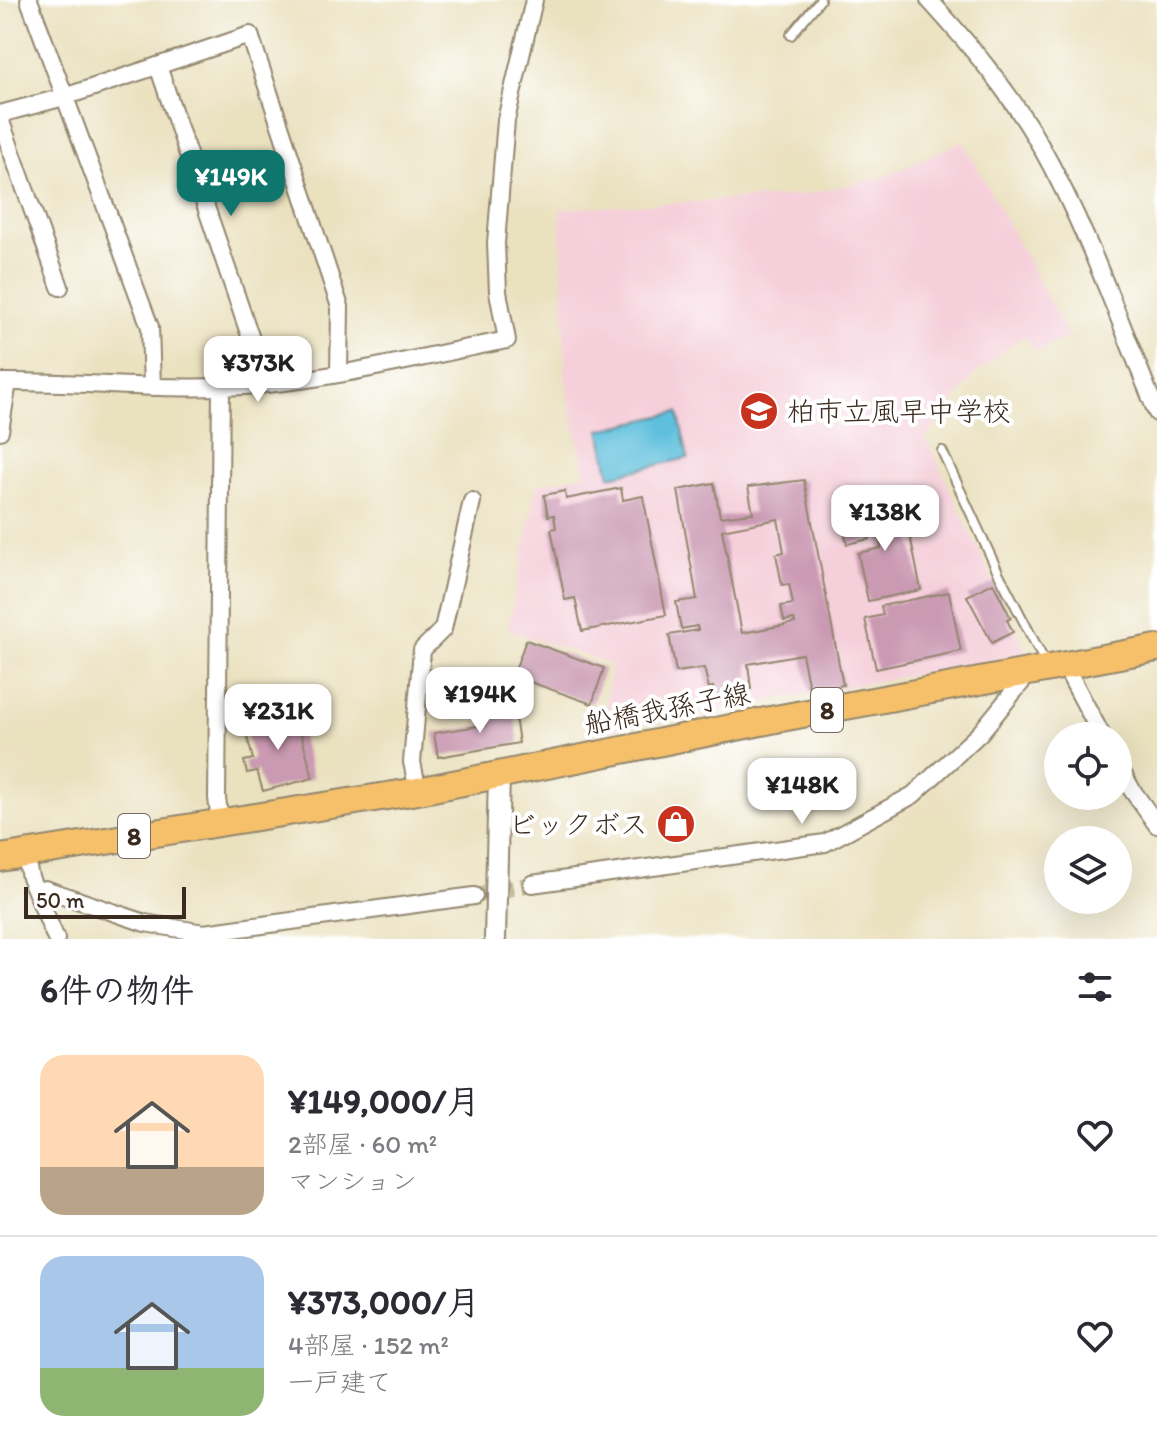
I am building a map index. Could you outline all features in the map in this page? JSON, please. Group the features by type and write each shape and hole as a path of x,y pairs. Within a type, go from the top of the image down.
{"main road":[{"name":"船橋我孫子線","path":"12,856 418,791 781,718 1157,648"}],"street":[{"path":"29,0 150,327 152,387"},
{"path":"0,431 4,382 152,387 266,383 339,373 507,340 498,292 496,243 506,120 534,0"},
{"path":"929,0 977,54 1038,142 1074,210 1157,413"},
{"path":"60,287 0,117 250,35 340,307 339,373"},
{"path":"158,66 266,383"},
{"path":"220,822 217,798 221,386"},
{"path":"418,791 412,762 422,650 443,629 472,501"},
{"path":"532,884 825,843 913,795 1048,670 1091,722"},
{"path":"495,939 499,775"},
{"path":"1132,790 1157,825"},
{"path":"12,856 30,877 56,939"},
{"path":"37,892 45,889 145,923 204,933 474,896"}],"lane":[{"path":"791,35 820,0"},
{"path":"942,451 1048,670"}],"shaded area":[{"name":"柏市立風早中学校","path":"963,141 1069,337 1036,351 1023,336 974,375 926,438 1027,654 604,731 611,664 508,630 537,485 585,474 566,384 560,209 798,196 886,176"}],"water":[{"path":"678,412 688,458 610,476 600,430"}],"building":[{"path":"804,480 843,685 810,692 802,654 748,664 751,689 715,696 713,687 709,688 704,668 676,672 669,635 698,630 697,626 681,629 676,602 697,599 678,490 714,483 720,517 753,513 748,487","holes":["778,519 784,552 776,554 782,585 789,584 793,604 781,606 784,621 794,619 795,623 742,633 722,530"]},
{"path":"621,488 623,500 643,496 666,615 582,631 575,598 565,600 551,529 556,528 554,515 548,516 544,495 565,491 566,499"},
{"path":"904,505 921,590 868,601 858,553 881,548 878,529 869,530 870,539 847,544 842,518"},
{"path":"993,583 1011,618 1007,620 1013,632 992,643 967,596"},
{"path":"949,592 961,651 876,669 865,619 883,615 881,606"},
{"path":"526,640 604,668 592,704 513,676"},
{"path":"514,710 519,743 438,757 434,733 485,725 483,715"},
{"path":"295,711 313,778 263,791 257,771 247,773 244,761 253,759 244,725"}],"tunnel":[{"path":"474,896 532,884"}],"place":[{"name":"柏市立風早中学校","path":"759,411"},
{"name":"ビックボス","path":"676,824"}]}
